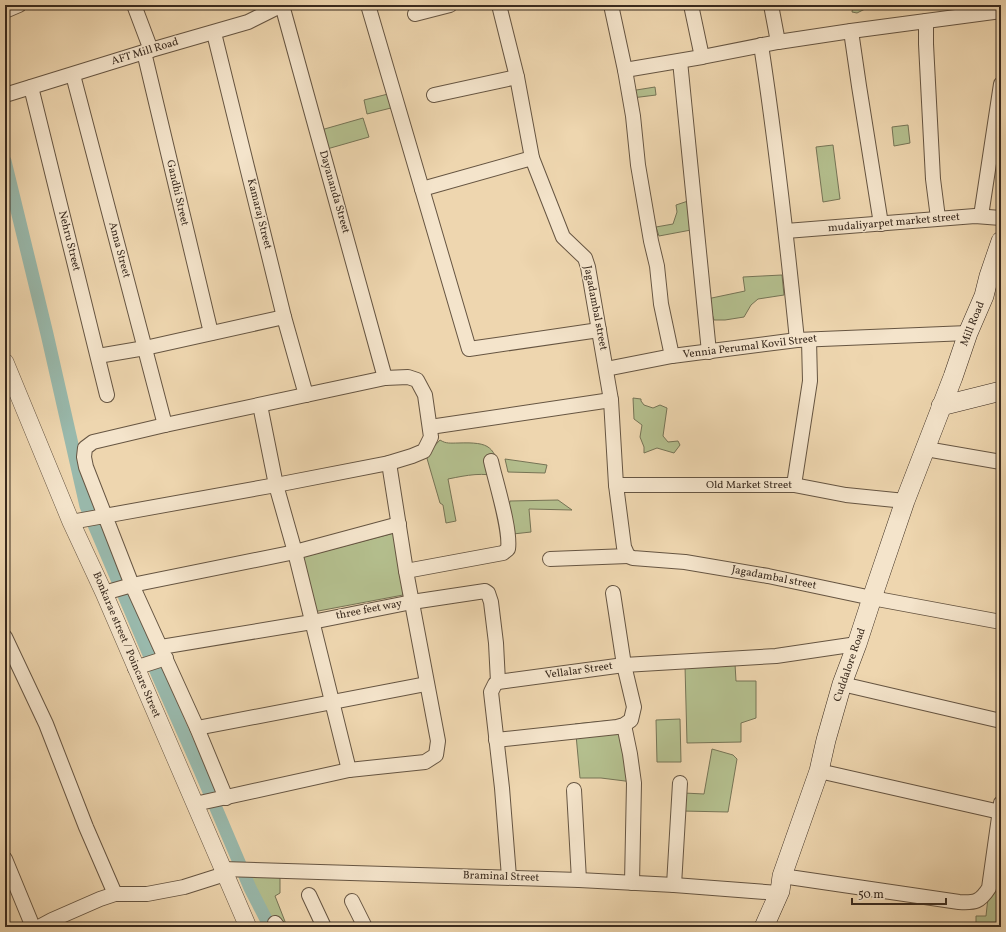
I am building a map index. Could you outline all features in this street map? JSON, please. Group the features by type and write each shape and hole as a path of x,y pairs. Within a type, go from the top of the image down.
{"main road":[{"name":"Mill Road","path":"941,406 968,333 984,296 989,276 1001,242"},
{"path":"941,406 1001,391"},
{"name":"Cuddalore Road","path":"764,927 819,771 842,684 905,501 926,449 941,406"}],"street":[{"path":"5,11 19,5"},
{"name":"Gandhi Street","path":"134,5 147,51 211,333"},
{"name":"AFT Mill Road","path":"5,95 147,51 248,22 282,5"},
{"name":"Dayananda Street","path":"282,5 385,378"},
{"path":"368,5 469,349 599,330"},
{"path":"415,14 450,5"},
{"name":"Jagadambal street","path":"499,5 517,77 532,158 563,237 585,258 611,400 616,485 624,547 628,556"},
{"path":"610,5 625,70 633,116 638,164 651,241 657,266 661,304 672,356"},
{"path":"691,5 702,57"},
{"path":"772,5 778,42"},
{"path":"625,70 778,42 1001,11"},
{"path":"926,22 933,179 938,218"},
{"path":"852,31 859,86 881,224"},
{"name":"Kamaraj Street","path":"214,33 284,317 306,395"},
{"path":"761,45 786,231 810,381 794,485"},
{"path":"680,61 709,352"},
{"name":"Anna Street","path":"73,75 165,425"},
{"path":"434,95 517,77"},
{"path":"981,216 1001,84"},
{"name":"Nehru Street","path":"31,87 107,395"},
{"path":"422,189 532,158"},
{"name":"mudaliyarpet market street","path":"786,231 938,218 981,216 1001,218"},
{"path":"98,356 145,348 284,317"},
{"name":"Vennia Perumal Kovil Street","path":"606,369 672,356 803,340 968,333"},
{"name":"Bonkarae street / Poincare Street","path":"5,362 71,522 105,593 248,927"},
{"path":"71,522 106,515 276,486 389,463 412,456 424,450 431,437 425,395 417,380 408,377 385,378 165,425 93,442 85,448 84,457 86,467 106,515 132,585 164,653 226,798"},
{"path":"430,427 611,400"},
{"path":"260,405 276,486 295,552 349,770"},
{"path":"926,449 1001,462"},
{"path":"406,571 503,553 508,549 509,542 505,520 490,462"},
{"path":"195,804 349,770 424,762 436,755 438,741 426,684 406,571 389,463"},
{"name":"Old Market Street","path":"616,485 794,485 846,495 905,501"},
{"path":"105,593 132,585 295,552 399,524"},
{"name":"Jagadambal street","path":"550,559 628,556 633,558 685,562 760,575 1001,622"},
{"name":"three feet way","path":"136,668 164,653 412,602 484,591 488,593 491,602 496,643 498,682"},
{"path":"496,740 617,727 624,725 631,720 634,707 624,665 613,593"},
{"path":"5,637 46,724 86,827 115,894"},
{"name":"Vellalar Street","path":"498,682 624,665 776,656 857,644"},
{"path":"498,682 495,684 491,692 502,788 509,877"},
{"path":"197,728 426,684"},
{"path":"842,684 1001,721"},
{"path":"624,725 634,783 632,883"},
{"path":"819,771 1000,808"},
{"path":"674,885 680,784"},
{"path":"574,790 579,880"},
{"name":"Braminal Street","path":"39,927 100,899 115,894 147,894 184,887 223,871 272,870 509,877 674,885 780,884 970,902 976,901 983,897 989,888 1000,808"},
{"path":"5,859 33,927"},
{"path":"309,895 324,927"},
{"path":"352,901 364,927"}],"green space":[{"path":"853,5 877,5 877,8 865,9 857,13 852,12"},
{"path":"655,87 656,95 632,98 630,91"},
{"path":"392,93 395,107 367,114 364,100"},
{"path":"363,118 369,137 327,149 321,130"},
{"path":"908,125 910,143 894,146 892,127"},
{"path":"833,145 840,199 823,202 816,147"},
{"path":"688,201 691,230 659,236 656,227 673,224 677,212 676,205"},
{"path":"782,275 784,295 758,299 751,305 744,317 714,320 707,299 745,291 743,277"},
{"path":"633,398 641,399 644,405 653,408 660,405 667,408 663,436 668,442 678,441 680,445 674,453 657,448 644,453 644,447 640,437 642,425 634,419"},
{"path":"440,440 449,443 484,445 493,452 502,477 481,474 448,479 456,521 446,523 443,505 440,503 426,455"},
{"path":"505,459 547,465 545,473 508,472"},
{"path":"558,500 572,510 529,509 531,532 513,534 509,506 510,501"},
{"path":"394,533 399,546 403,595 313,612 303,557"},
{"path":"735,664 736,681 756,681 756,718 741,723 741,742 687,743 685,666"},
{"path":"627,719 633,782 601,778 580,778 575,724"},
{"path":"680,719 681,762 657,762 656,720"},
{"path":"712,749 733,755 737,759 728,812 682,811 684,793 704,794"},
{"path":"1001,830 1001,927 976,927 976,916 986,916 989,888"},
{"path":"246,872 280,873 280,893 275,896 286,924 272,927"}],"waterway":[{"path":"5,161 47,334 86,506 250,888 270,927"}]}
